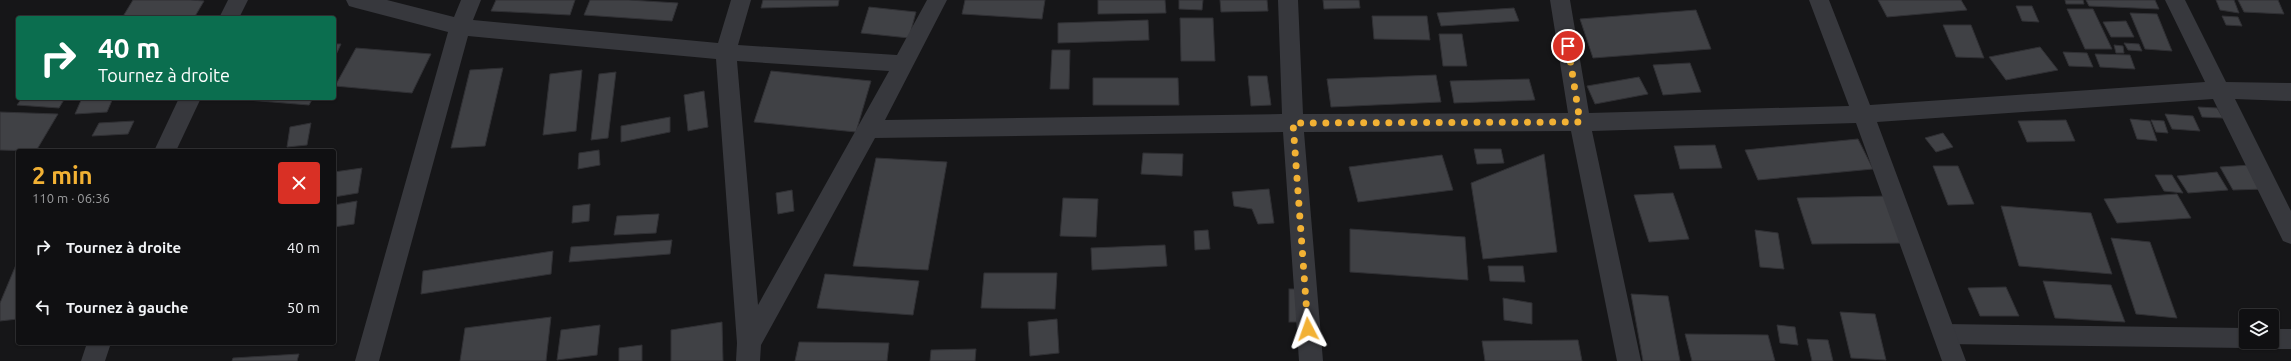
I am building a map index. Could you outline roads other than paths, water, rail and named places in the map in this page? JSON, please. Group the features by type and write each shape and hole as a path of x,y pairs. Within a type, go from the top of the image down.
{"street":[{"path":"230,16 238,0"},
{"path":"356,0 460,27 726,52 904,64"},
{"path":"367,361 460,27 471,0"},
{"path":"741,0 726,52 749,352"},
{"path":"749,352 937,0"},
{"path":"1288,0 1293,123 1311,361"},
{"path":"1560,0 1580,122 1629,361"},
{"path":"1819,0 1863,114 1954,361"},
{"path":"2175,0 2218,90 2291,234"},
{"path":"869,129 1293,123 1580,122 1863,114 2218,90 2291,92"},
{"path":"166,149 189,100"},
{"path":"93,361 98,345"}],"lane":[{"path":"1944,334 2239,338"},
{"path":"2279,339 2291,339"}]}
